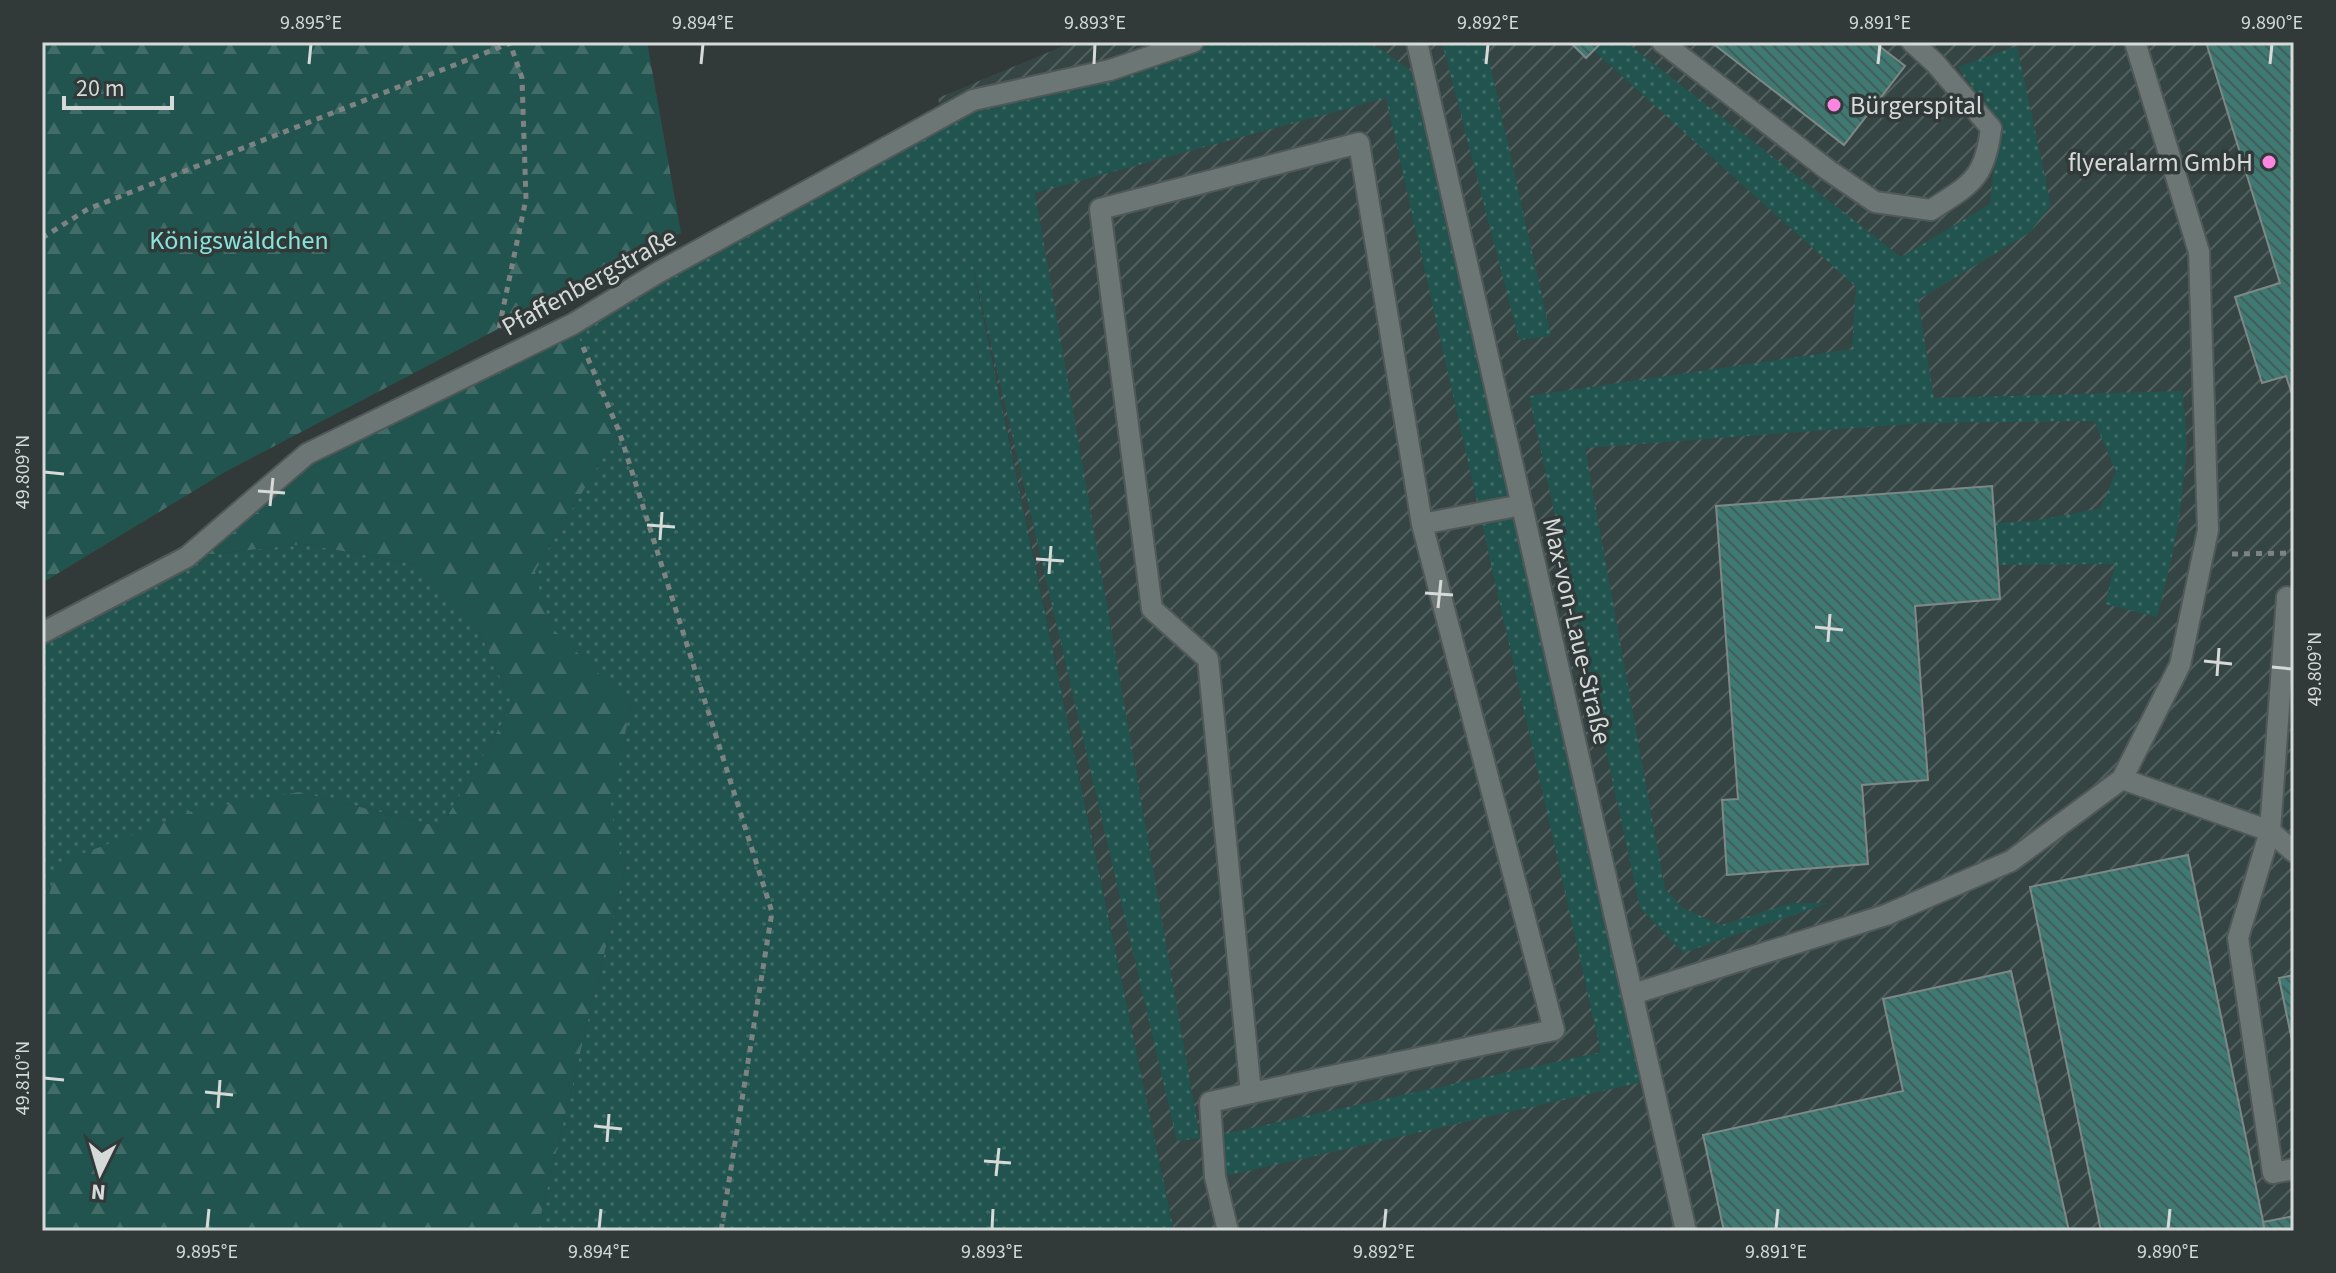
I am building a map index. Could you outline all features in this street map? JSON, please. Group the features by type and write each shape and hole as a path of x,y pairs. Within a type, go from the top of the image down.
{"street":[{"name":"Pfaffenbergstraße","path":"42,633 187,557 307,454 573,324 659,272 973,100 1110,70 1193,42"},
{"name":"Max-von-Laue-Straße","path":"1417,42 1686,1231"},
{"path":"1662,42 1828,170 1875,202 1931,210 1972,184 1987,157 1991,128 1935,63 1912,42"},
{"path":"1633,994 1886,915 2011,861 2122,779 2180,665 2208,530 2199,252 2135,42"},
{"path":"1228,1231 1215,1177 1210,1102 1554,1030 1422,524 1359,143 1100,209 1152,609 1208,659 1251,1093"},
{"path":"1422,524 1522,505"},
{"path":"2287,597 2270,831 2238,938 2273,1173 2294,1169"},
{"path":"2122,779 2270,831 2294,852"}],"path":[{"path":"42,238 88,209 511,42 522,78 526,199 491,365"},
{"path":"573,324 619,431 772,912 721,1231"},
{"path":"2203,555 2294,553"}],"shaded area":[{"path":"1073,42 2294,42 2294,1231 1174,1231 938,98"}],"green space":[{"name":"Königswäldchen","path":"42,42 647,42 681,233 225,472 42,583"},
{"path":"1193,42 1362,42 1383,50 1426,83 1652,1080 1225,1176 1214,1136 1601,1052 1386,98 1035,193 1200,1138 1177,1141 971,258 1174,1231 537,1231 625,868 609,808 631,705 547,624 535,571 619,431 573,324 973,100"},
{"path":"1442,42 1485,42 1551,336 1519,340"},
{"path":"1602,42 1626,42 1901,257 1990,204 1999,124 1958,67 2017,46 2051,205 2029,233 1918,300 1934,398 2183,391 2186,445 2182,494 2172,556 2157,617 2105,604 2115,564 1998,565 1994,523 2033,521 2101,508 2116,471 2094,421 1924,423 1585,448 1665,889 1683,908 1721,925 1792,903 1829,903 1683,953 1640,908 1529,396 1852,349 1856,287 1594,51"},
{"path":"573,324 619,431 535,571 548,624 631,705 610,808 625,868 537,1231 42,1231 42,917 59,863 195,810 299,792 441,827 513,705 474,620 414,564 304,544 187,557 307,454"},
{"path":"304,544 414,564 474,620 513,705 441,827 299,792 60,863 42,917 42,633 187,557"}],"building":[{"path":"1570,42 1602,42 1586,58"},
{"name":"Bürgerspital","path":"1711,42 1874,42 1905,66 1844,145"},
{"name":"flyeralarm GmbH","path":"2206,42 2294,42 2294,400 2286,376 2262,383 2235,297 2280,283"},
{"path":"1992,486 2000,599 1915,606 1928,780 1862,785 1868,864 1727,875 1722,800 1738,799 1716,506"},
{"path":"2188,855 2265,1231 2101,1231 2030,887"},
{"path":"2011,971 2069,1231 1724,1231 1703,1135 1903,1091 1883,999"},
{"path":"2294,975 2294,1050 2279,978"},
{"path":"2294,1216 2294,1231 2265,1231 2263,1222"}],"place":[{"name":"Bürgerspital","path":"1834,105"},
{"name":"flyeralarm GmbH","path":"2269,162"}]}
